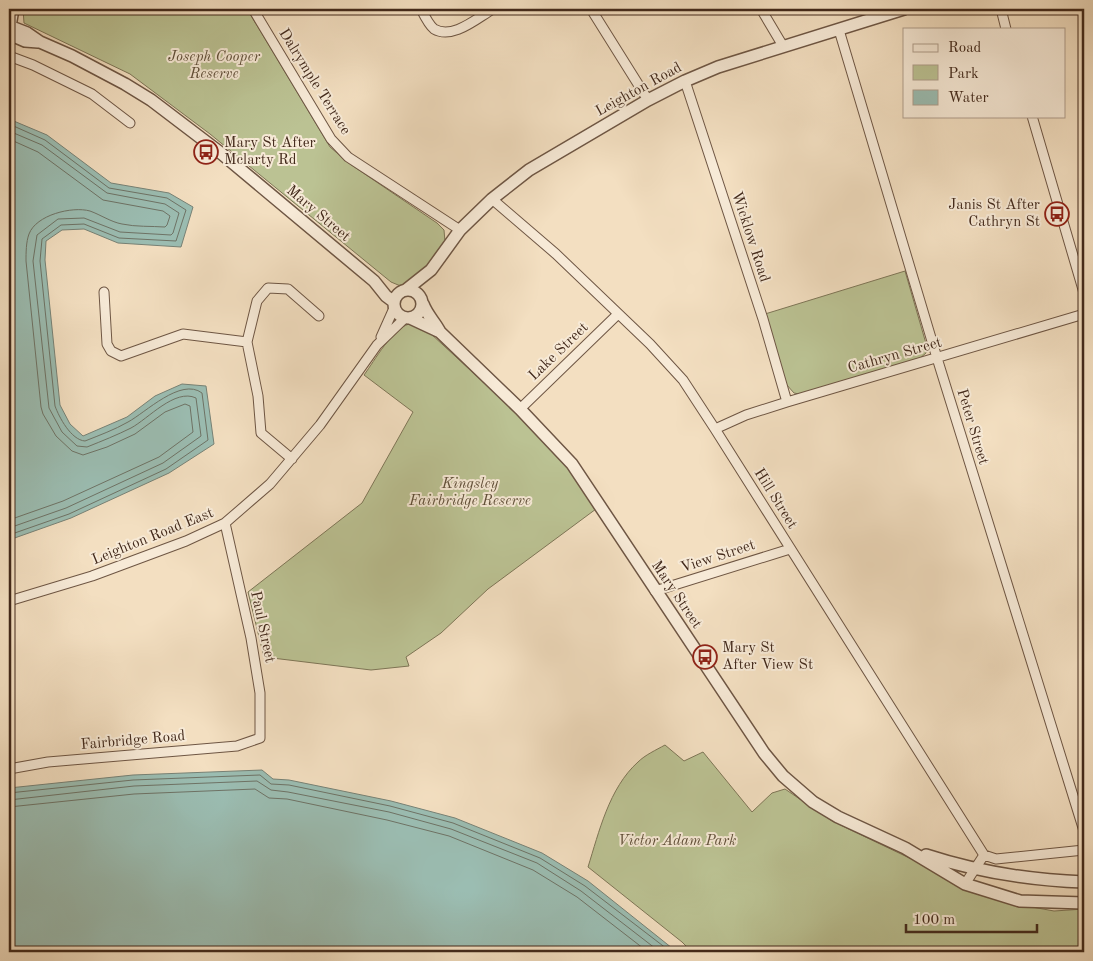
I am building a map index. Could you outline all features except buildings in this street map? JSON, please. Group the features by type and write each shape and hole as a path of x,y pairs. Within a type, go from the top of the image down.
{"street":[{"path":"9,30 13,9"},
{"name":"Dalrymple Terrace","path":"253,9 331,139 348,157 460,230"},
{"path":"421,9 433,28 445,32 460,29 493,9"},
{"path":"590,9 648,100"},
{"path":"761,9 783,46"},
{"name":"Leighton Road","path":"422,301 432,270 460,230 492,199 529,170 648,100 685,81 718,67 904,9"},
{"path":"1001,9 1006,28"},
{"name":"Mary Street","path":"9,30 24,41 40,42 72,56 125,84 184,124 374,281 394,305 398,314 421,322 432,330 440,332"},
{"name":"Peter Street","path":"839,30 936,358 1084,831"},
{"path":"9,56 34,65 92,94 130,123"},
{"name":"Wicklow Road","path":"685,81 762,319 786,402"},
{"path":"1033,118 1082,280 1084,293"},
{"name":"Hill Street","path":"492,199 556,254 650,344 683,380 984,854"},
{"name":"Leighton Road","path":"404,290 432,270"},
{"name":"Mary Street","path":"374,281 392,289 416,291 427,314 437,325 440,332 520,409 572,464 764,753 783,776 801,793 828,812 905,848 965,884 1020,901 1084,903"},
{"path":"292,459 261,433 258,396 247,342 258,301 268,288 288,289 319,316"},
{"path":"394,305 396,296 404,290"},
{"path":"104,292 107,344 111,351 121,356 182,334 247,342"},
{"path":"408,318 420,312 422,301"},
{"name":"Leighton Road East","path":"9,601 92,576 225,523 270,484 320,425 377,344 394,305"},
{"name":"Lake Street","path":"520,409 618,314"},
{"name":"Cathryn Street","path":"715,429 786,402 1084,314"},
{"name":"Leighton Road East","path":"377,344 408,318"},
{"name":"Paul Street","path":"225,523 251,638 260,693 260,738"},
{"name":"View Street","path":"655,591 790,549"},
{"name":"Fairbridge Road","path":"9,769 48,762 237,746 260,738"},
{"name":"Mary Street","path":"905,848 961,866 1015,877 1084,882"},
{"path":"965,884 984,854 996,859 1084,850"}],"green space":[{"name":"Joseph Cooper Reserve","path":"23,9 247,9 330,147 350,164 437,223 444,230 445,242 418,279 403,287 391,282 210,134 130,74 24,23"},
{"path":"905,271 927,347 926,353 919,359 799,394 794,393 786,384 765,314"},
{"name":"Kingsley Fairbridge Reserve","path":"409,324 414,324 430,333 555,451 596,509 488,589 441,633 406,657 409,666 371,670 264,657 248,592 362,503 413,412 364,375 390,338"},
{"name":"Victor Adam Park","path":"665,745 684,761 703,752 752,812 772,793 785,789 832,821 922,864 1021,905 1054,911 1084,909 1084,952 692,952 588,867 606,811 620,784 641,759"}],"water":[{"path":"9,119 47,135 111,183 169,193 193,207 181,247 118,243 84,229 62,230 46,241 45,260 60,405 70,424 83,436 127,417 155,396 182,384 206,386 214,444 169,473 71,518 9,540"},
{"path":"262,770 273,779 289,780 391,801 455,818 542,853 588,881 677,952 9,952 9,788 133,775"}],"place":[{"name":"Mary St After Mclarty Rd","path":"206,152"},
{"name":"Janis St After Cathryn St","path":"1057,214"},
{"name":"Mary St After View St","path":"705,657"}]}
